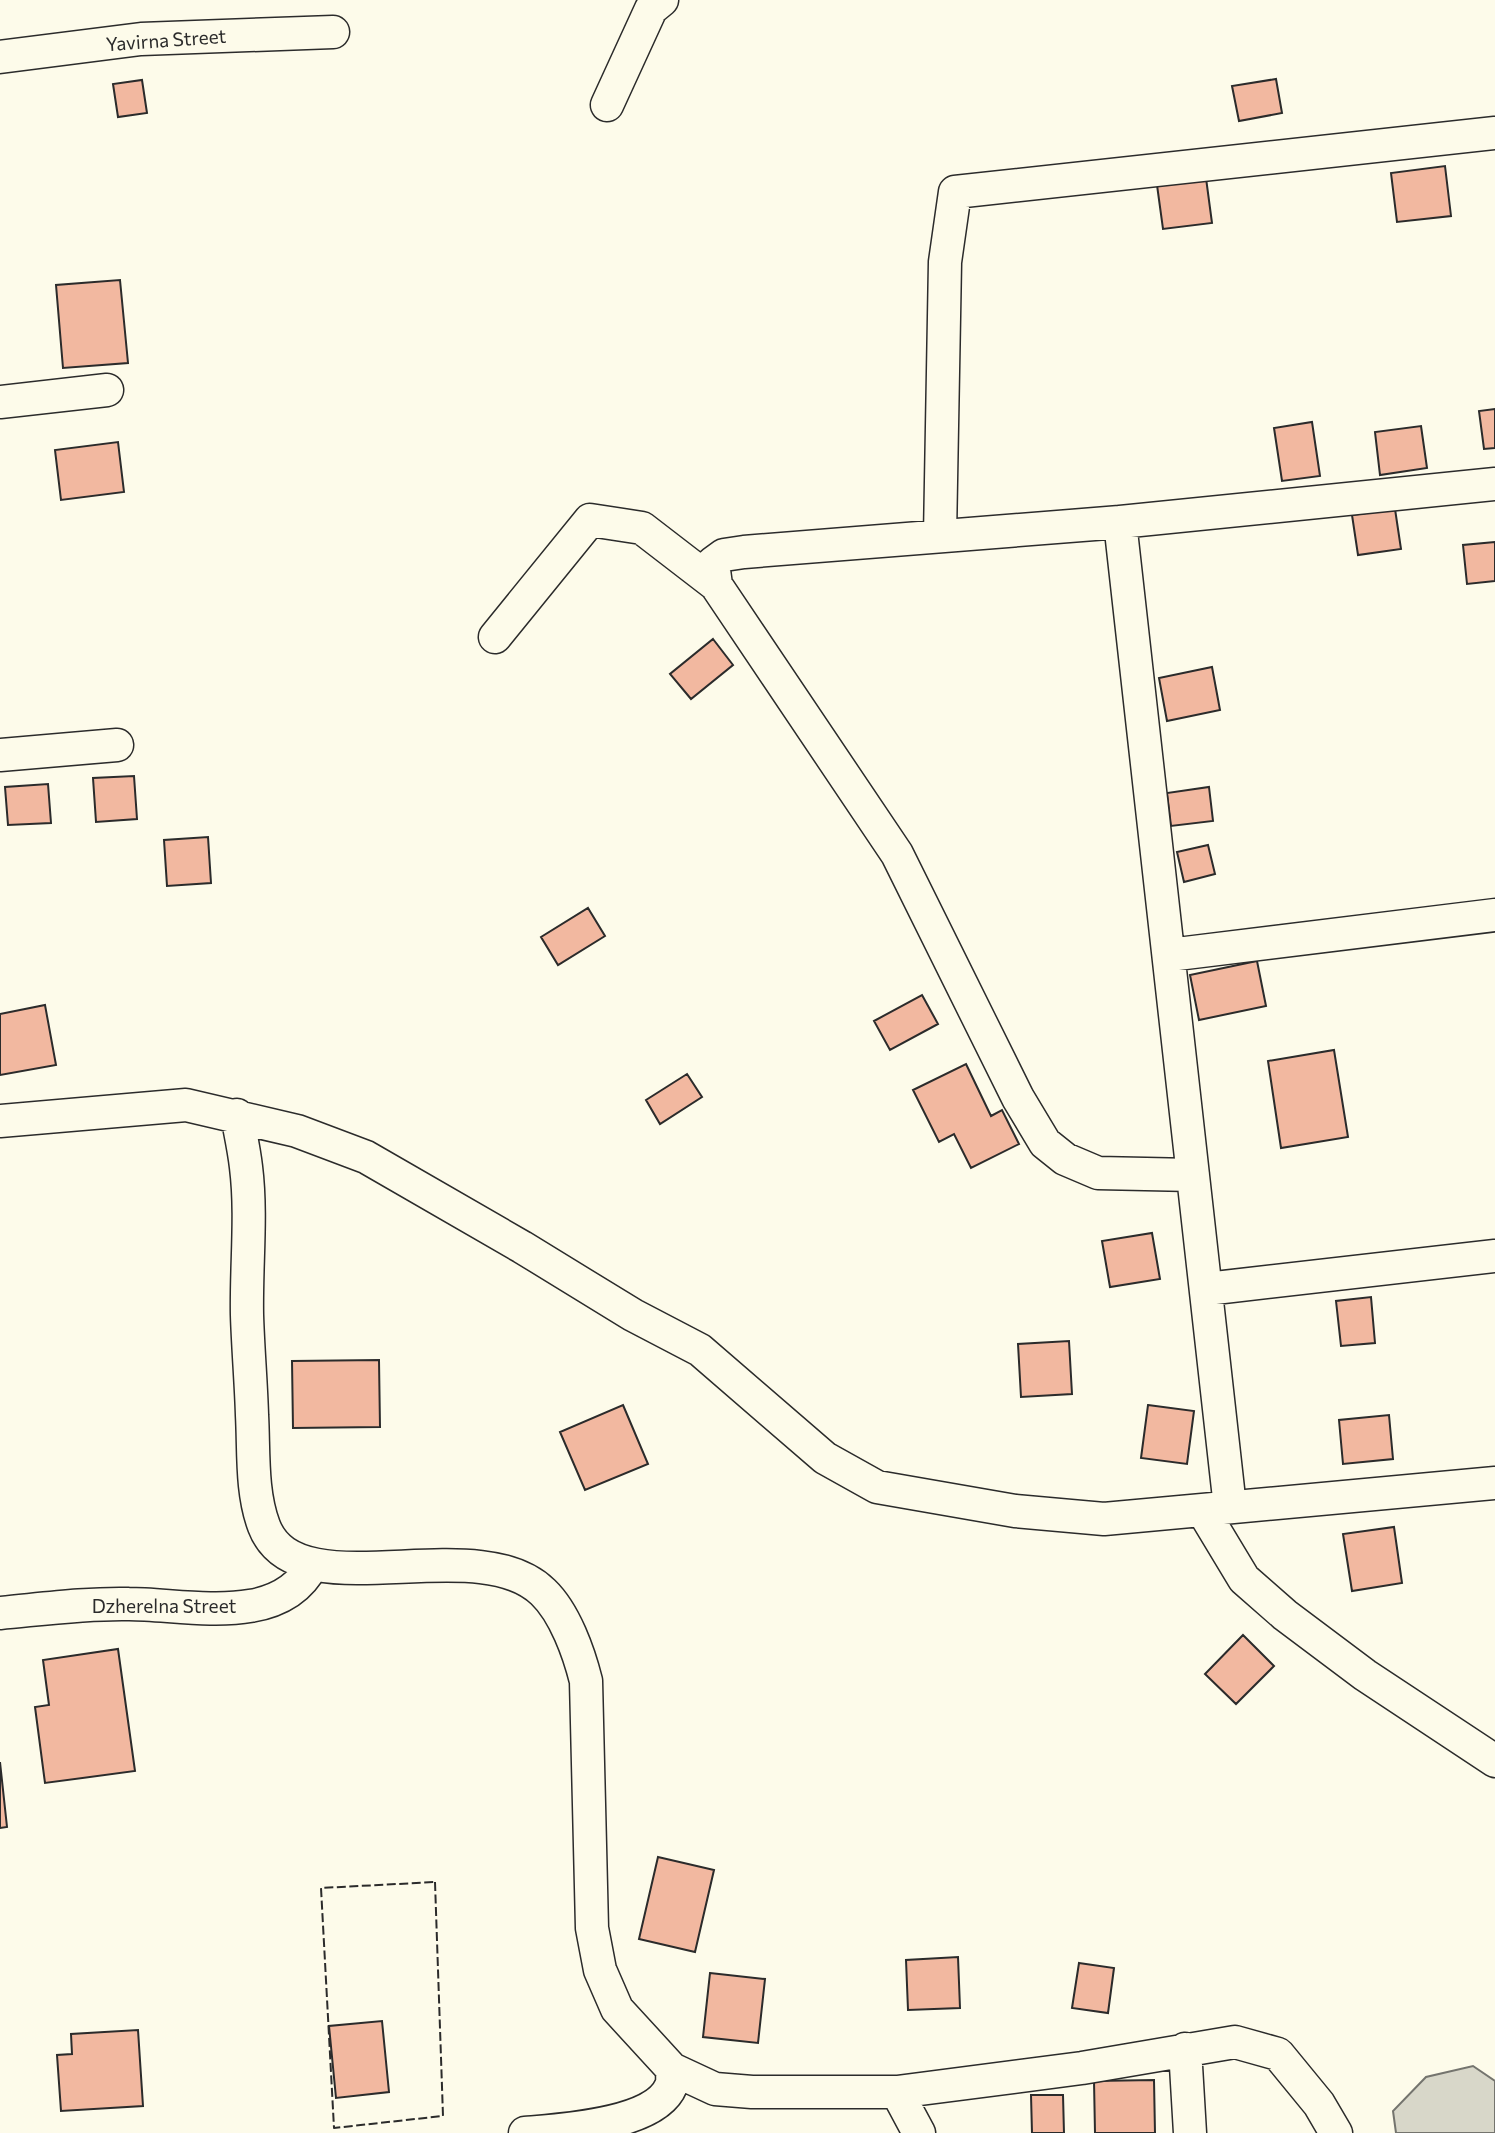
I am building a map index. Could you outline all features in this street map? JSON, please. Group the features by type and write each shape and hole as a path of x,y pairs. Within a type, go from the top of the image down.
{"street":[{"path":"607,105 651,9 662,0"},
{"name":"Yavirna Street","path":"0,57 141,39 333,32"},
{"path":"940,536 945,262 955,192 1495,133"},
{"path":"0,402 107,390"},
{"path":"716,585 713,563 724,555 1120,522 1495,484"},
{"path":"495,637 590,520 642,528 716,585 897,855 1018,1098 1045,1143 1065,1159 1097,1172 1194,1175"},
{"path":"1120,522 1206,1289 1217,1509 1244,1579 1285,1615 1365,1675 1495,1762"},
{"path":"0,755 117,745"},
{"path":"1169,955 1495,915"},
{"path":"0,1121 186,1105 297,1131 366,1157 633,1315 700,1350 825,1458 877,1488 1015,1511 1104,1519 1495,1483"},
{"path":"237,1115 247,1169 247,1315 256,1483 264,1527 284,1552 312,1564 343,1570 434,1564 473,1566 510,1573 543,1592 578,1645 586,1681 592,1928 600,1969 617,2008 672,2069 715,2089 752,2092 897,2092 1082,2068 1236,2042 1278,2054 1319,2104 1336,2133"},
{"path":"1206,1289 1495,1256"},
{"name":"Dzherelna Street","path":"0,1613 131,1604 231,1609 286,1595 303,1581 312,1564"},
{"path":"1185,2049 1190,2133"},
{"path":"525,2133 606,2126 656,2103 671,2086 672,2069"},
{"path":"897,2092 919,2133"}],"shaded area":[{"path":"1473,2066 1495,2081 1495,2133 1396,2133 1393,2111 1426,2077"}],"building":[{"path":"1276,79 1282,113 1239,121 1232,86"},
{"path":"142,80 147,113 118,117 113,84"},
{"path":"1445,166 1451,216 1397,222 1391,173"},
{"path":"1206,178 1212,223 1163,229 1157,185"},
{"path":"120,280 128,363 63,368 56,285"},
{"path":"1495,409 1495,448 1484,449 1479,411"},
{"path":"1312,422 1320,476 1282,481 1274,428"},
{"path":"1421,426 1427,468 1380,475 1375,432"},
{"path":"118,442 124,492 61,500 55,450"},
{"path":"1395,509 1401,549 1358,555 1352,515"},
{"path":"1495,542 1495,581 1467,584 1463,545"},
{"path":"713,639 733,665 691,699 670,674"},
{"path":"1212,667 1220,710 1167,721 1159,678"},
{"path":"134,776 137,819 96,822 93,778"},
{"path":"48,784 51,823 8,825 5,787"},
{"path":"1209,787 1213,821 1171,826 1167,793"},
{"path":"208,837 211,883 167,886 164,840"},
{"path":"1208,845 1215,874 1184,882 1177,852"},
{"path":"588,908 605,936 558,965 541,937"},
{"path":"1257,961 1266,1006 1199,1020 1190,975"},
{"path":"922,995 938,1024 890,1050 874,1021"},
{"path":"45,1005 56,1065 0,1075 0,1014"},
{"path":"1334,1050 1348,1137 1281,1148 1268,1061"},
{"path":"966,1064 991,1116 1002,1110 1019,1144 971,1168 954,1134 939,1142 913,1090"},
{"path":"687,1074 702,1097 660,1124 646,1100"},
{"path":"1152,1233 1160,1279 1110,1287 1102,1241"},
{"path":"1371,1297 1375,1343 1341,1346 1336,1301"},
{"path":"1069,1341 1072,1394 1021,1397 1018,1344"},
{"path":"379,1360 380,1427 293,1428 292,1361"},
{"path":"623,1405 648,1464 585,1490 560,1432"},
{"path":"1148,1405 1194,1411 1187,1464 1141,1458"},
{"path":"1389,1415 1393,1459 1343,1464 1339,1420"},
{"path":"1394,1527 1402,1583 1352,1591 1343,1534"},
{"path":"1243,1635 1274,1666 1236,1704 1205,1674"},
{"path":"118,1649 135,1771 45,1783 35,1707 49,1705 43,1660"},
{"path":"0,1762 7,1827 0,1828"},
{"path":"658,1857 714,1870 695,1952 639,1939"},
{"path":"958,1957 960,2008 908,2010 906,1960"},
{"path":"1079,1963 1114,1968 1108,2013 1072,2008"},
{"path":"710,1973 765,1979 758,2043 703,2037"},
{"path":"382,2021 389,2092 336,2098 329,2026"},
{"path":"138,2030 143,2106 61,2111 57,2055 72,2054 71,2034"},
{"path":"1154,2080 1155,2133 1095,2133 1094,2081"},
{"path":"1031,2095 1063,2095 1064,2133 1032,2133"}],"fence":[{"path":"435,1882 443,2116 334,2128 321,1888 435,1882"}]}
